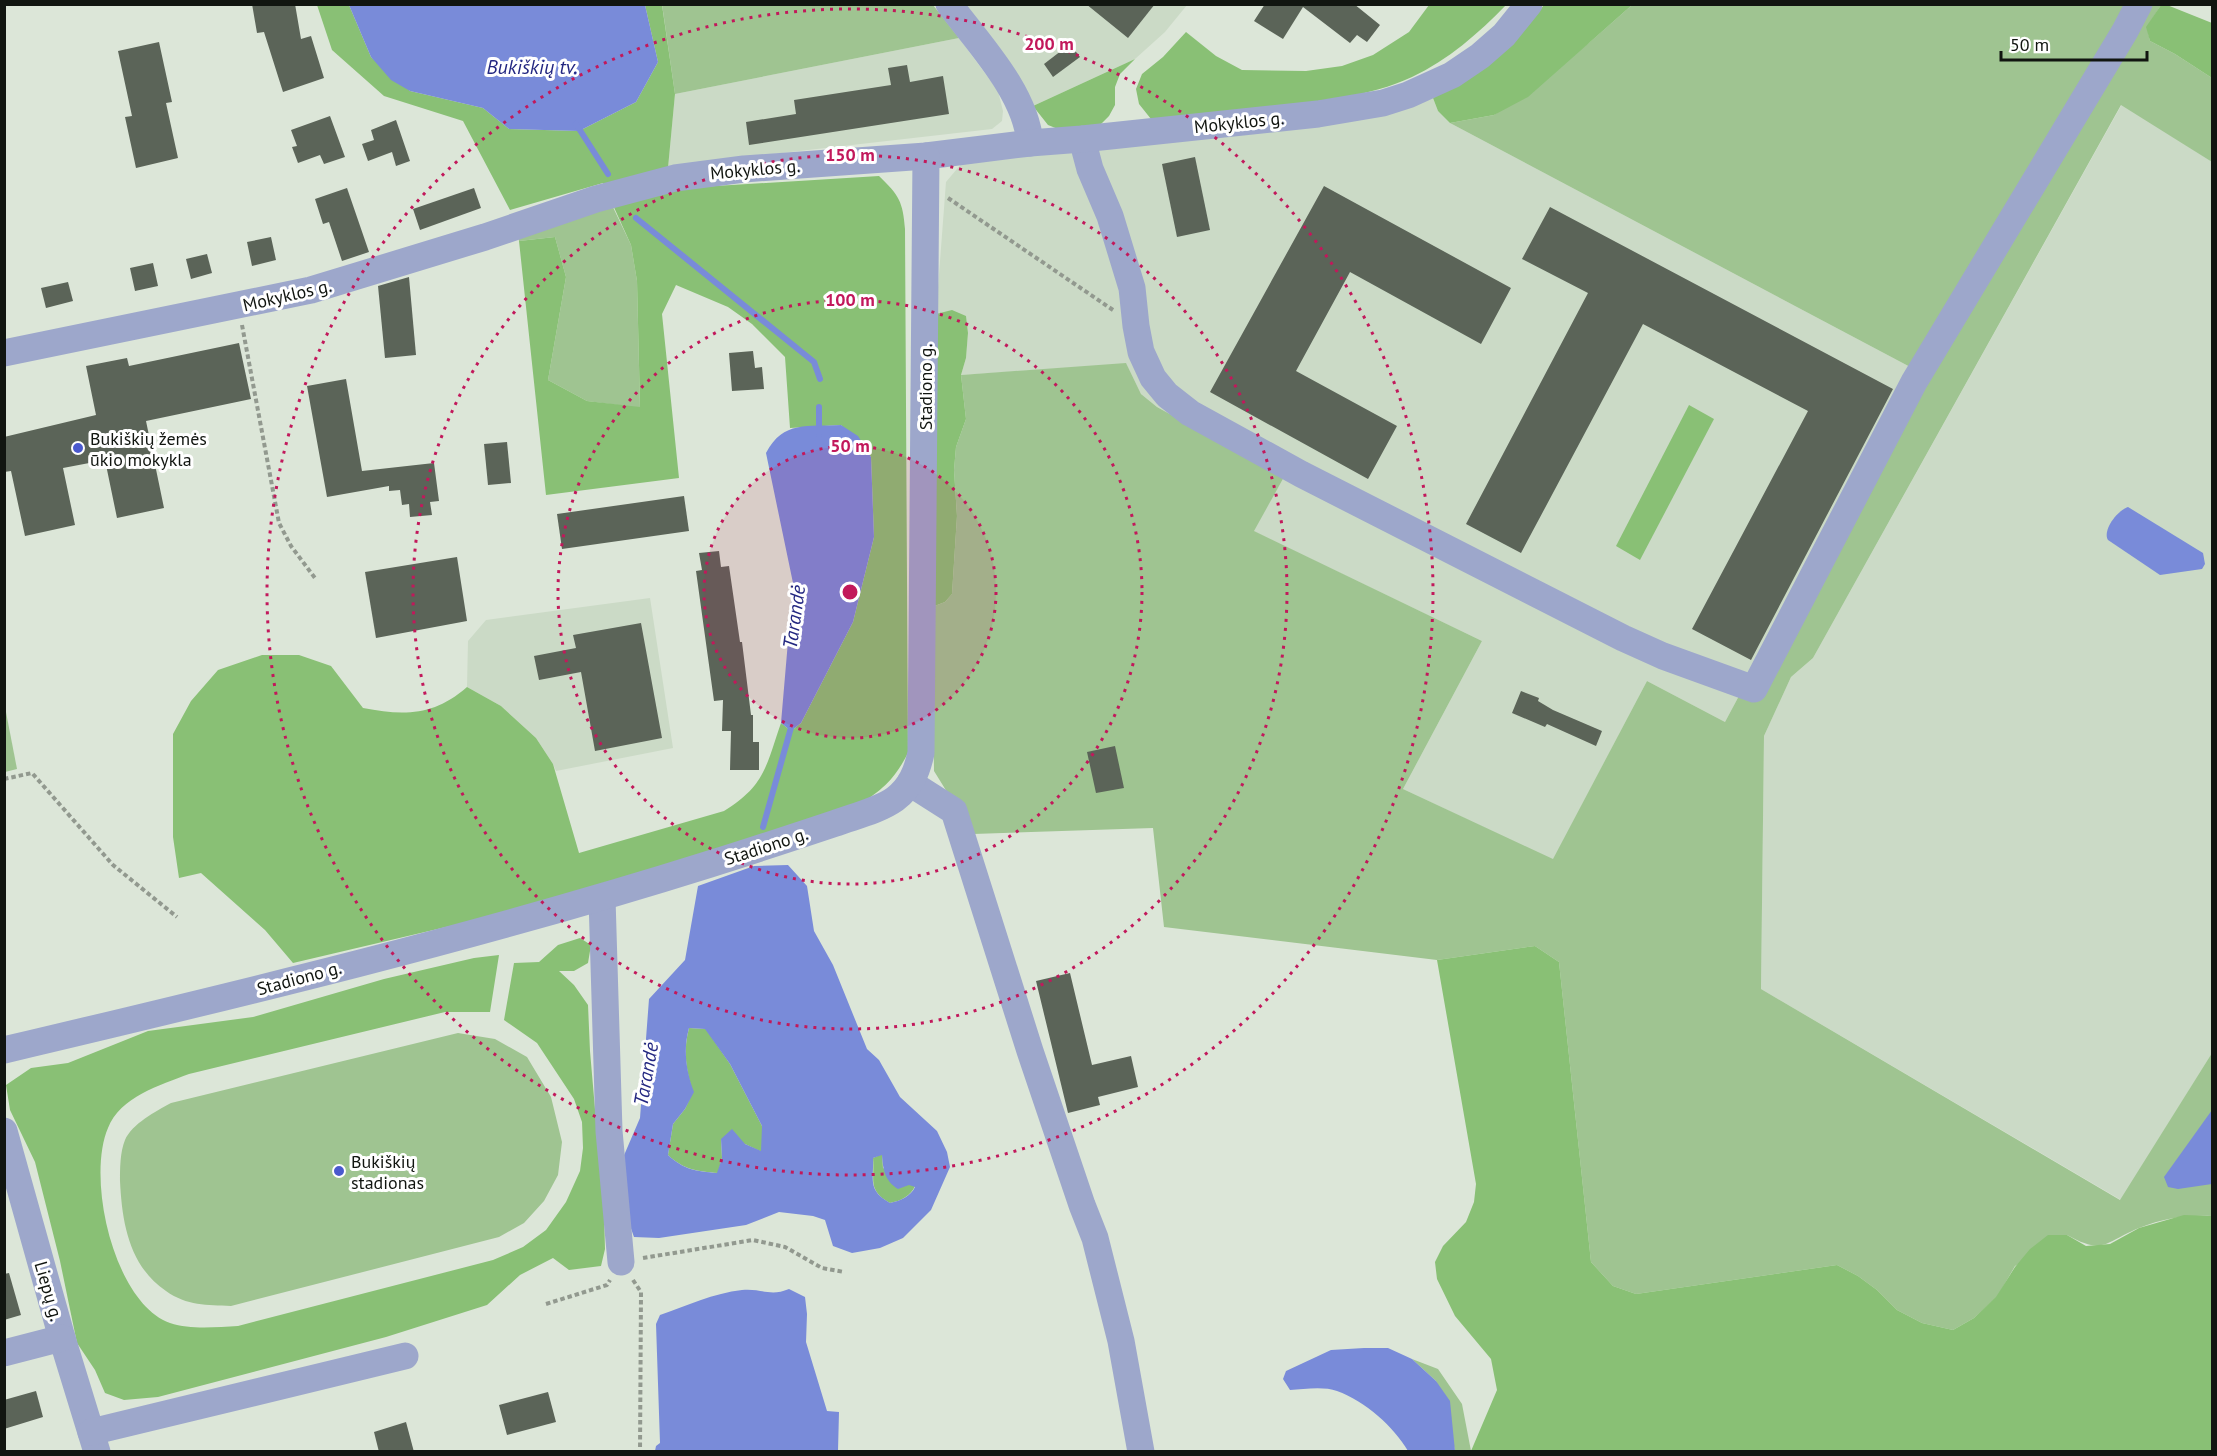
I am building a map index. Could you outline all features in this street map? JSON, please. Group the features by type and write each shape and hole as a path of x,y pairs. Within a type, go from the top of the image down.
{"street":[{"path":"949,4 1013,92 1025,116 1029,129 1029,143"},
{"name":"Mokyklos g.","path":"4,353 238,307 331,285 485,237 596,199 675,178 744,169 926,156 1029,143 1082,140 1318,114 1383,103 1408,95 1452,75 1480,57 1504,35 1529,4"},
{"path":"1082,140 1090,169 1110,216 1132,288 1141,352 1153,378 1167,395 1190,413 1311,480 1632,643 1754,690 1914,382 2125,32 2139,4"},
{"name":"Stadiono g.","path":"4,1050 208,1002 602,898 798,836 876,809 896,798 918,770 921,753 926,156"},
{"path":"910,783 954,811 1034,1062 1095,1238 1121,1341 1141,1452"},
{"path":"602,898 609,1131 621,1262"},
{"name":"Liepų g.","path":"4,1131 62,1338 94,1442"},
{"path":"4,1353 62,1338"},
{"path":"94,1442 405,1356"}],"path":[{"path":"926,183 1136,326"},
{"path":"238,307 279,523 291,546 315,578"},
{"path":"4,779 32,773 113,865 177,917"},
{"path":"546,1304 607,1285 621,1262 753,1240 785,1247 822,1268 844,1272"},
{"path":"621,1262 640,1292 640,1452"}],"shaded area":[{"path":"959,5 1187,5 1165,32 1135,59 1033,106"},
{"path":"959,38 998,91 1003,111 1002,121 992,129 668,168 675,94"},
{"path":"1433,98 1438,111 1450,123 1914,369 1725,722 1647,681 1553,860 1403,789 1482,641 1253,531 1284,477 1157,407 1141,394 1126,364 961,375 966,358 968,333 966,317 936,314 946,182 962,163"},
{"path":"2122,104 2212,162 2212,1053 2121,1200 1761,989 1764,736 1791,677 1813,658"},
{"path":"650,598 673,748 556,771 536,738 501,706 467,687 468,641 486,620"}],"green space":[{"path":"662,4 933,5 959,38 675,94"},
{"path":"317,5 349,5 371,57 410,91 483,108 509,129 579,131 636,102 658,62 645,5 662,5 675,94 666,189 879,176 891,188 901,205 905,229 908,753 893,776 868,799 860,804 570,898 293,963 265,930 201,873 179,878 173,837 173,734 191,701 218,670 262,655 299,655 331,666 363,708 405,713 418,711 443,704 467,687 501,706 536,738 553,764 579,853 724,811 738,802 756,784 767,763 781,723 791,731 801,723 853,622 874,537 871,457 841,425 790,428 785,357 752,324 728,307 676,285 662,314 679,478 546,495 519,241 555,237 566,277 548,380 587,401 640,407 637,281 631,245 603,183 510,210 463,121 384,96 332,50"},
{"path":"1429,5 1506,5 1474,36 1438,63 1396,84 1362,94 1327,100 1151,119 1139,104 1136,89 1142,74 1163,57 1186,32 1216,56 1242,70 1306,71 1342,66 1373,55 1409,32"},
{"path":"1544,5 1632,5 1528,97 1494,115 1450,123 1438,111 1433,98 1512,44"},
{"path":"1632,5 2161,5 2147,27 2150,41 2212,78 2212,162 2121,105 1813,658 1791,677 1764,736 1761,989 2120,1200 2212,1053 2212,1216 2185,1217 2157,1222 2098,1245 2090,1245 2067,1235 2015,1266 1997,1297 1974,1318 1953,1330 1922,1323 1897,1310 1877,1290 1858,1276 1837,1265 1636,1294 1613,1286 1591,1262 1559,962 1535,946 1437,960 1164,927 1153,828 973,834 934,771 932,607 945,602 952,594 957,516 954,470 956,447 966,419 961,375 1126,363 1141,394 1157,407 1284,477 1254,531 1482,641 1403,789 1553,859 1647,681 1725,722 1914,369 1450,123 1494,115 1590,42"},
{"path":"2161,5 2167,5 2212,23 2212,78 2150,41 2146,27"},
{"path":"1135,59 1120,74 1115,87 1115,105 1109,116 1096,129 1063,131 1048,125 1033,106"},
{"path":"611,203 631,245 637,281 640,408 587,401 548,380 566,277 555,237 519,241 517,232"},
{"path":"952,310 966,316 968,333 966,358 961,375 966,419 956,447 954,470 957,516 952,594 945,602 932,607 936,314"},
{"path":"1689,405 1714,419 1640,560 1616,546"},
{"path":"5,707 17,769 4,772"},
{"path":"580,938 591,945 588,963 574,971 559,971 574,985 588,1005 604,1214 605,1249 601,1266 569,1270 553,1258 520,1275 487,1305 386,1337 158,1397 124,1400 105,1393 95,1370 77,1343 60,1261 35,1162 10,1110 6,1085 31,1068 68,1063 148,1031 253,1017 384,979 474,958 499,955 490,1012 445,1012 189,1074 131,1100 114,1117 108,1128 102,1150 103,1207 120,1266 134,1291 150,1311 170,1323 195,1327 238,1326 493,1260 523,1247 546,1230 566,1202 580,1171 583,1148 582,1122 574,1099 537,1043 504,1020 514,963 539,962 558,945"},
{"path":"1535,946 1559,962 1591,1262 1613,1286 1636,1294 1837,1265 1858,1276 1877,1290 1897,1310 1922,1323 1953,1330 1974,1318 1996,1297 2015,1267 2030,1249 2048,1235 2067,1235 2086,1246 2110,1244 2139,1228 2184,1215 2212,1216 2212,1451 1471,1451 1497,1390 1491,1359 1455,1316 1437,1279 1435,1262 1443,1246 1466,1222 1474,1202 1476,1184 1437,960"},
{"path":"689,1028 706,1029 730,1064 762,1126 762,1152 745,1144 721,1139 722,1158 718,1173 691,1169 668,1155 673,1124 685,1109 693,1092 686,1060"},
{"name":"Bukiškių stadionas","path":"458,1033 495,1039 527,1057 551,1097 562,1142 558,1175 544,1201 524,1223 499,1237 231,1306 197,1304 182,1300 153,1281 143,1269 130,1242 126,1227 120,1176 121,1155 125,1140 128,1134 145,1118 171,1103"},
{"path":"882,1154 883,1168 915,1186 905,1198 890,1203 878,1194 874,1184 873,1158"},
{"path":"1412,1359 1438,1369 1462,1404 1471,1451 1455,1451 1436,1381"}],"water":[{"name":"Bukiškių tv.","path":"349,5 645,5 658,62 636,102 579,131 509,129 483,108 410,91 391,80 371,57"},
{"path":"841,425 858,436 871,457 874,537 853,622 801,723 791,731 781,723 793,583 766,453 773,442 788,430 807,426"},
{"path":"2128,507 2203,553 2205,564 2202,569 2160,575 2108,540 2107,531 2112,521"},
{"path":"788,865 807,886 814,931 833,965 867,1049 879,1060 900,1097 937,1131 947,1152 950,1167 931,1210 903,1238 880,1248 852,1253 833,1246 825,1220 813,1216 779,1212 746,1225 659,1238 634,1237 622,1203 622,1160 640,1118 649,999 685,960 698,886 754,866","holes":["689,1028 705,1029 730,1064 762,1126 761,1151 745,1144 732,1129 721,1139 722,1158 717,1173 691,1169 679,1164 668,1155 673,1124 685,1109 694,1092 686,1060","882,1155 886,1175 894,1186 898,1189 909,1185 915,1187 905,1198 890,1203 875,1189 873,1158"]},
{"path":"2212,1110 2212,1184 2178,1189 2168,1187 2164,1177"},
{"path":"789,1289 805,1297 806,1342 827,1411 839,1412 838,1451 655,1451 656,1446 660,1443 656,1324 660,1315 732,1292 749,1290 776,1292"},
{"path":"1388,1348 1412,1359 1436,1381 1450,1401 1455,1451 1408,1451 1387,1424 1348,1395 1332,1389 1290,1390 1283,1379 1286,1371 1331,1350"}],"building":[{"path":"252,4 295,4 301,39 311,36 324,78 283,92 264,32 257,33"},
{"path":"1086,4 1155,4 1128,38"},
{"path":"1265,4 1354,4 1380,25 1367,42 1357,35 1350,43 1303,7 1283,39 1254,21"},
{"path":"159,42 172,102 166,103 178,158 136,168 125,117 132,116 118,51"},
{"path":"1070,44 1080,57 1053,77 1044,64"},
{"path":"907,65 910,82 943,76 949,114 749,145 746,122 796,114 794,100 891,85 888,68"},
{"path":"330,116 345,157 324,164 320,155 298,163 292,147 297,146 291,130"},
{"path":"396,120 410,161 396,166 392,152 368,161 362,144 374,140 371,130"},
{"path":"1195,157 1210,230 1177,237 1162,164"},
{"path":"1324,186 1511,288 1481,344 1350,272 1296,371 1397,426 1368,479 1210,392"},
{"path":"347,188 369,252 342,261 329,222 323,224 315,199"},
{"path":"474,188 481,208 420,230 413,209"},
{"path":"1550,207 1893,389 1751,660 1692,629 1808,411 1643,324 1521,553 1466,524 1588,293 1522,259"},
{"path":"271,237 276,260 252,266 247,242"},
{"path":"207,254 212,273 191,279 186,259"},
{"path":"153,263 158,286 135,291 130,268"},
{"path":"409,277 416,355 385,358 378,286"},
{"path":"68,282 73,301 46,308 41,288"},
{"name":"Bukiškių žemės ūkio mokykla","path":"239,343 251,399 146,421 164,508 117,518 105,460 63,468 75,525 25,536 11,471 4,472 4,437 96,415 86,366 127,358 129,366"},
{"path":"753,351 755,368 762,367 764,389 732,391 729,353"},
{"path":"346,379 362,471 434,463 439,501 430,502 432,515 410,517 409,504 402,505 400,490 389,491 389,486 327,497 307,386"},
{"path":"507,442 511,483 488,485 484,444"},
{"path":"684,496 689,531 562,549 557,514"},
{"path":"719,551 721,567 729,566 751,715 753,715 753,742 759,742 759,770 730,770 731,731 722,731 723,700 714,701 696,571 702,570 699,553"},
{"path":"457,557 467,621 376,638 365,572"},
{"path":"641,623 662,738 595,751 581,672 539,680 534,656 576,648 573,635"},
{"path":"1521,691 1539,698 1538,701 1553,710 1602,731 1596,746 1547,724 1545,727 1512,713"},
{"path":"1115,746 1124,788 1096,793 1087,752"},
{"path":"1070,973 1092,1065 1131,1056 1138,1087 1098,1097 1100,1105 1068,1113 1036,981"},
{"path":"9,1273 21,1315 4,1320 4,1274"},
{"path":"36,1391 43,1417 4,1429 4,1400"},
{"path":"548,1392 556,1422 507,1435 499,1405"},
{"path":"406,1422 414,1452 379,1452 374,1432"}],"waterway":[{"name":"Tarandė","path":"576,124 608,174"},
{"name":"Tarandė","path":"636,218 814,362 820,379"},
{"name":"Tarandė","path":"819,407 819,434"},
{"name":"Tarandė","path":"763,827 792,724"}],"place":[{"name":"Bukiškių žemės ūkio mokykla","path":"78,448"},
{"name":"Bukiškių stadionas","path":"339,1171"}]}
